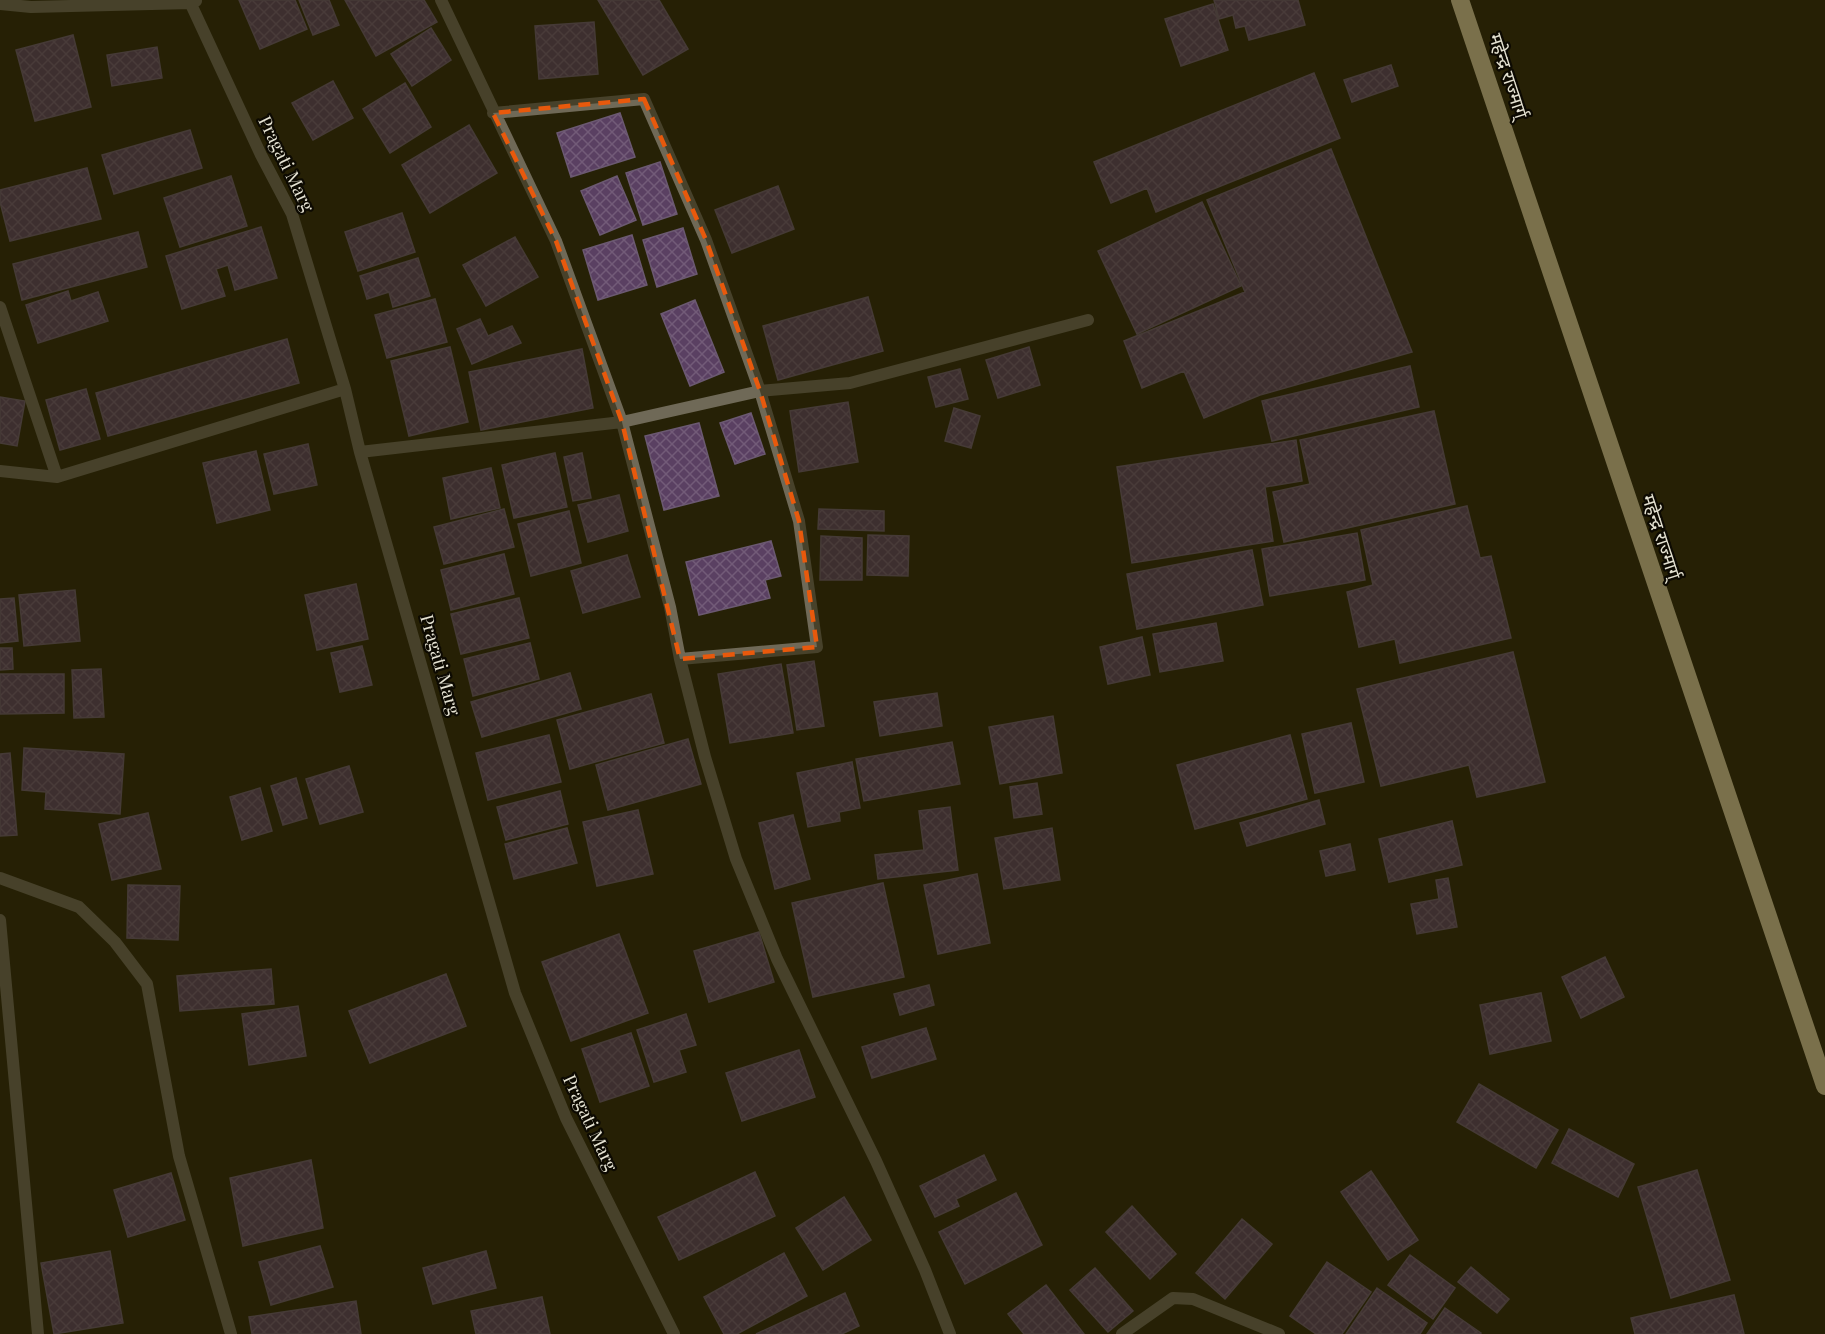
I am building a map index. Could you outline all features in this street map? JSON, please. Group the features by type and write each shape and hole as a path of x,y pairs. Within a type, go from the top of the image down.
{"highway":[{"name":"महेन्द्र राज्मार्ग्","path":"1460,0 1825,1086"}],"street":[{"path":"441,0 556,241 622,422 670,607 680,659 705,757 736,859 777,959 876,1161 925,1270 950,1334"},
{"path":"0,4 31,7 192,1"},
{"name":"Pragati Marg","path":"192,1 261,155 292,214 345,389 360,452 515,993 566,1118 674,1334"},
{"path":"493,113 644,99 706,240 760,392 799,521 817,647 680,659"},
{"path":"0,307 57,477"},
{"path":"360,452 622,422 760,392 850,383 1088,320"},
{"path":"0,471 57,477 345,389"},
{"path":"0,878 79,907 115,942 147,984 179,1156 231,1334"},
{"path":"0,920 38,1334"},
{"path":"1122,1334 1173,1298 1193,1299 1279,1334"}],"highlighted area":[{"path":"644,99 706,240 760,391 799,521 817,647 680,659 622,422 556,241 493,113"}],"building":[{"path":"239,0 295,0 307,29 260,49"},
{"path":"299,0 329,0 339,25 313,35"},
{"path":"345,0 424,0 437,22 376,56"},
{"path":"598,0 659,0 688,49 643,75"},
{"path":"1214,0 1298,0 1305,25 1249,40 1245,26 1236,28 1233,15 1219,19"},
{"path":"1213,4 1228,50 1181,66 1165,19"},
{"path":"594,22 598,74 539,79 535,26"},
{"path":"431,28 451,60 412,86 391,54"},
{"path":"73,35 91,107 35,121 16,50"},
{"path":"157,47 162,78 112,86 107,55"},
{"path":"1391,65 1398,86 1352,102 1344,80"},
{"path":"1314,73 1340,138 1156,212 1147,188 1111,203 1094,162"},
{"path":"333,81 353,118 313,140 292,103"},
{"path":"405,83 431,127 390,153 363,109"},
{"path":"620,113 635,157 571,177 557,133"},
{"path":"469,125 497,173 430,213 402,165"},
{"path":"190,130 202,168 114,194 102,155"},
{"path":"1331,149 1412,352 1260,395 1204,418 1184,371 1142,388 1124,341 1245,292 1207,200"},
{"path":"660,162 677,214 643,225 626,173"},
{"path":"87,168 101,219 10,241 0,202 0,190"},
{"path":"231,176 247,226 180,247 164,198"},
{"path":"617,176 636,220 600,235 581,191"},
{"path":"778,186 794,229 732,253 715,210"},
{"path":"1202,202 1241,286 1137,334 1098,251"},
{"path":"402,213 415,252 358,271 345,232"},
{"path":"261,227 277,278 235,290 228,265 216,269 225,296 182,309 166,256"},
{"path":"683,228 697,274 657,287 643,240"},
{"path":"138,232 147,267 22,300 13,264"},
{"path":"632,235 647,285 598,300 583,250"},
{"path":"515,237 538,277 486,306 463,265"},
{"path":"418,258 430,296 393,307 389,292 367,299 360,276"},
{"path":"68,291 71,301 98,292 108,321 38,343 26,305"},
{"path":"868,297 883,351 778,380 763,326"},
{"path":"435,299 447,342 387,358 375,315"},
{"path":"695,300 724,372 690,386 661,314"},
{"path":"480,319 488,336 512,326 521,343 472,364 457,329"},
{"path":"287,339 299,383 108,436 96,393"},
{"path":"450,347 468,422 409,436 391,361"},
{"path":"1029,347 1040,385 998,398 986,360"},
{"path":"582,349 593,408 481,430 469,372"},
{"path":"1410,366 1419,407 1272,441 1262,401"},
{"path":"960,369 968,399 936,407 928,377"},
{"path":"86,389 100,439 60,450 46,400"},
{"path":"0,397 25,401 17,446 0,443"},
{"path":"848,402 858,462 799,472 790,411"},
{"path":"954,408 980,416 971,448 945,441"},
{"path":"1434,411 1455,504 1284,542 1273,492 1310,484 1300,440"},
{"path":"751,413 765,454 735,464 720,423"},
{"path":"699,423 719,496 664,510 645,436"},
{"path":"1296,440 1302,481 1265,487 1273,541 1132,563 1117,467"},
{"path":"308,444 317,485 274,494 264,454"},
{"path":"256,451 270,510 217,523 203,463"},
{"path":"555,453 567,507 514,518 502,465"},
{"path":"582,453 591,498 573,501 564,457"},
{"path":"491,468 500,508 451,519 443,478"},
{"path":"619,495 628,531 588,542 578,505"},
{"path":"1467,506 1480,558 1491,556 1511,638 1400,663 1395,639 1359,647 1347,592 1373,585 1361,530"},
{"path":"504,509 514,547 444,564 434,527"},
{"path":"819,509 884,511 884,531 818,529"},
{"path":"569,511 581,563 531,576 518,524"},
{"path":"1357,533 1365,580 1270,596 1262,549"},
{"path":"868,535 909,536 908,576 867,575"},
{"path":"821,536 862,538 862,580 820,580"},
{"path":"771,541 781,576 765,580 770,598 699,615 686,562"},
{"path":"1252,550 1263,605 1137,629 1127,574"},
{"path":"504,554 514,594 451,610 441,570"},
{"path":"627,555 640,597 583,613 571,571"},
{"path":"356,584 368,639 317,650 305,595"},
{"path":"75,590 80,641 24,646 19,595"},
{"path":"14,598 18,641 0,643 0,599"},
{"path":"519,598 529,638 461,654 451,614"},
{"path":"1216,623 1223,661 1160,672 1153,634"},
{"path":"1142,637 1150,675 1108,684 1100,647"},
{"path":"530,643 539,679 473,696 464,659"},
{"path":"362,646 372,685 340,692 331,653"},
{"path":"0,648 12,648 13,669 0,670"},
{"path":"1513,652 1545,782 1477,797 1469,765 1381,786 1357,689"},
{"path":"814,661 824,726 797,730 787,665"},
{"path":"781,664 793,733 730,743 718,674"},
{"path":"101,669 104,717 74,718 72,670"},
{"path":"570,673 581,709 482,737 471,702"},
{"path":"0,674 64,674 64,713 0,714"},
{"path":"937,693 942,726 880,736 874,702"},
{"path":"651,694 664,743 570,769 557,720"},
{"path":"1053,716 1062,773 1000,784 989,727"},
{"path":"1351,723 1364,782 1315,793 1302,734"},
{"path":"549,735 561,782 488,800 476,753"},
{"path":"1290,735 1307,799 1195,829 1177,765"},
{"path":"688,739 701,784 608,810 596,765"},
{"path":"952,742 960,784 864,801 856,759"},
{"path":"24,748 124,754 120,814 45,809 46,792 22,790"},
{"path":"10,753 17,835 0,836 0,754"},
{"path":"852,762 860,808 839,812 840,821 808,827 797,773"},
{"path":"349,766 363,812 320,824 306,779"},
{"path":"296,778 307,818 283,825 271,786"},
{"path":"1037,783 1042,814 1014,818 1010,787"},
{"path":"260,788 272,831 242,840 230,797"},
{"path":"560,791 568,824 506,840 497,807"},
{"path":"1319,800 1325,824 1247,846 1240,823"},
{"path":"950,807 958,870 878,879 875,855 924,850 919,811"},
{"path":"638,810 653,874 597,886 583,822"},
{"path":"148,813 161,869 112,880 99,824"},
{"path":"793,815 810,879 775,889 759,823"},
{"path":"1452,821 1462,865 1389,882 1379,839"},
{"path":"567,828 577,863 514,879 505,844"},
{"path":"1052,828 1060,880 1004,889 995,838"},
{"path":"1350,844 1355,870 1326,876 1320,851"},
{"path":"977,874 990,943 938,954 924,885"},
{"path":"1448,878 1457,927 1417,934 1411,904 1439,899 1436,880"},
{"path":"883,883 904,977 813,997 792,903"},
{"path":"128,885 180,886 178,940 127,938"},
{"path":"759,932 774,982 709,1002 694,951"},
{"path":"619,934 648,1013 571,1041 542,962"},
{"path":"1605,957 1624,997 1581,1018 1562,977"},
{"path":"271,969 274,1004 180,1011 177,976"},
{"path":"446,974 466,1026 370,1063 349,1011"},
{"path":"929,985 934,1005 900,1015 894,994"},
{"path":"1541,993 1551,1041 1490,1054 1480,1005"},
{"path":"298,1006 306,1056 249,1065 242,1014"},
{"path":"686,1014 696,1045 679,1050 686,1072 654,1082 637,1030"},
{"path":"926,1028 936,1059 872,1078 862,1047"},
{"path":"631,1033 649,1086 600,1102 582,1049"},
{"path":"799,1050 815,1097 742,1121 726,1073"},
{"path":"1479,1084 1558,1130 1536,1168 1457,1122"},
{"path":"1569,1129 1634,1164 1618,1197 1552,1163"},
{"path":"984,1155 996,1180 956,1199 959,1206 935,1217 920,1186"},
{"path":"311,1160 323,1228 243,1246 230,1178"},
{"path":"1697,1170 1730,1280 1671,1298 1638,1187"},
{"path":"1371,1171 1418,1240 1388,1260 1341,1192"},
{"path":"755,1172 775,1216 679,1260 658,1217"},
{"path":"171,1173 185,1220 128,1237 114,1190"},
{"path":"1016,1193 1042,1245 965,1284 939,1232"},
{"path":"844,1197 871,1240 823,1270 796,1228"},
{"path":"1132,1206 1176,1254 1150,1279 1106,1232"},
{"path":"1242,1219 1272,1244 1225,1299 1196,1273"},
{"path":"320,1246 333,1287 271,1305 259,1262"},
{"path":"110,1251 123,1323 54,1334 41,1263"},
{"path":"486,1251 496,1288 433,1304 423,1268"},
{"path":"784,1253 807,1296 737,1334 724,1334 704,1297"},
{"path":"1410,1255 1455,1288 1433,1319 1388,1285"},
{"path":"1327,1262 1371,1292 1342,1334 1316,1334 1290,1316"},
{"path":"1471,1267 1509,1299 1497,1313 1458,1282"},
{"path":"1095,1268 1133,1311 1108,1332 1070,1290"},
{"path":"1046,1285 1084,1334 1024,1334 1008,1314"},
{"path":"1377,1288 1427,1323 1420,1334 1346,1334"},
{"path":"845,1293 859,1326 842,1334 756,1334"},
{"path":"1734,1295 1744,1334 1635,1334 1631,1318"},
{"path":"542,1297 550,1334 476,1334 471,1311"},
{"path":"356,1301 361,1334 252,1334 249,1317"},
{"path":"1445,1308 1481,1333 1427,1334"}]}
